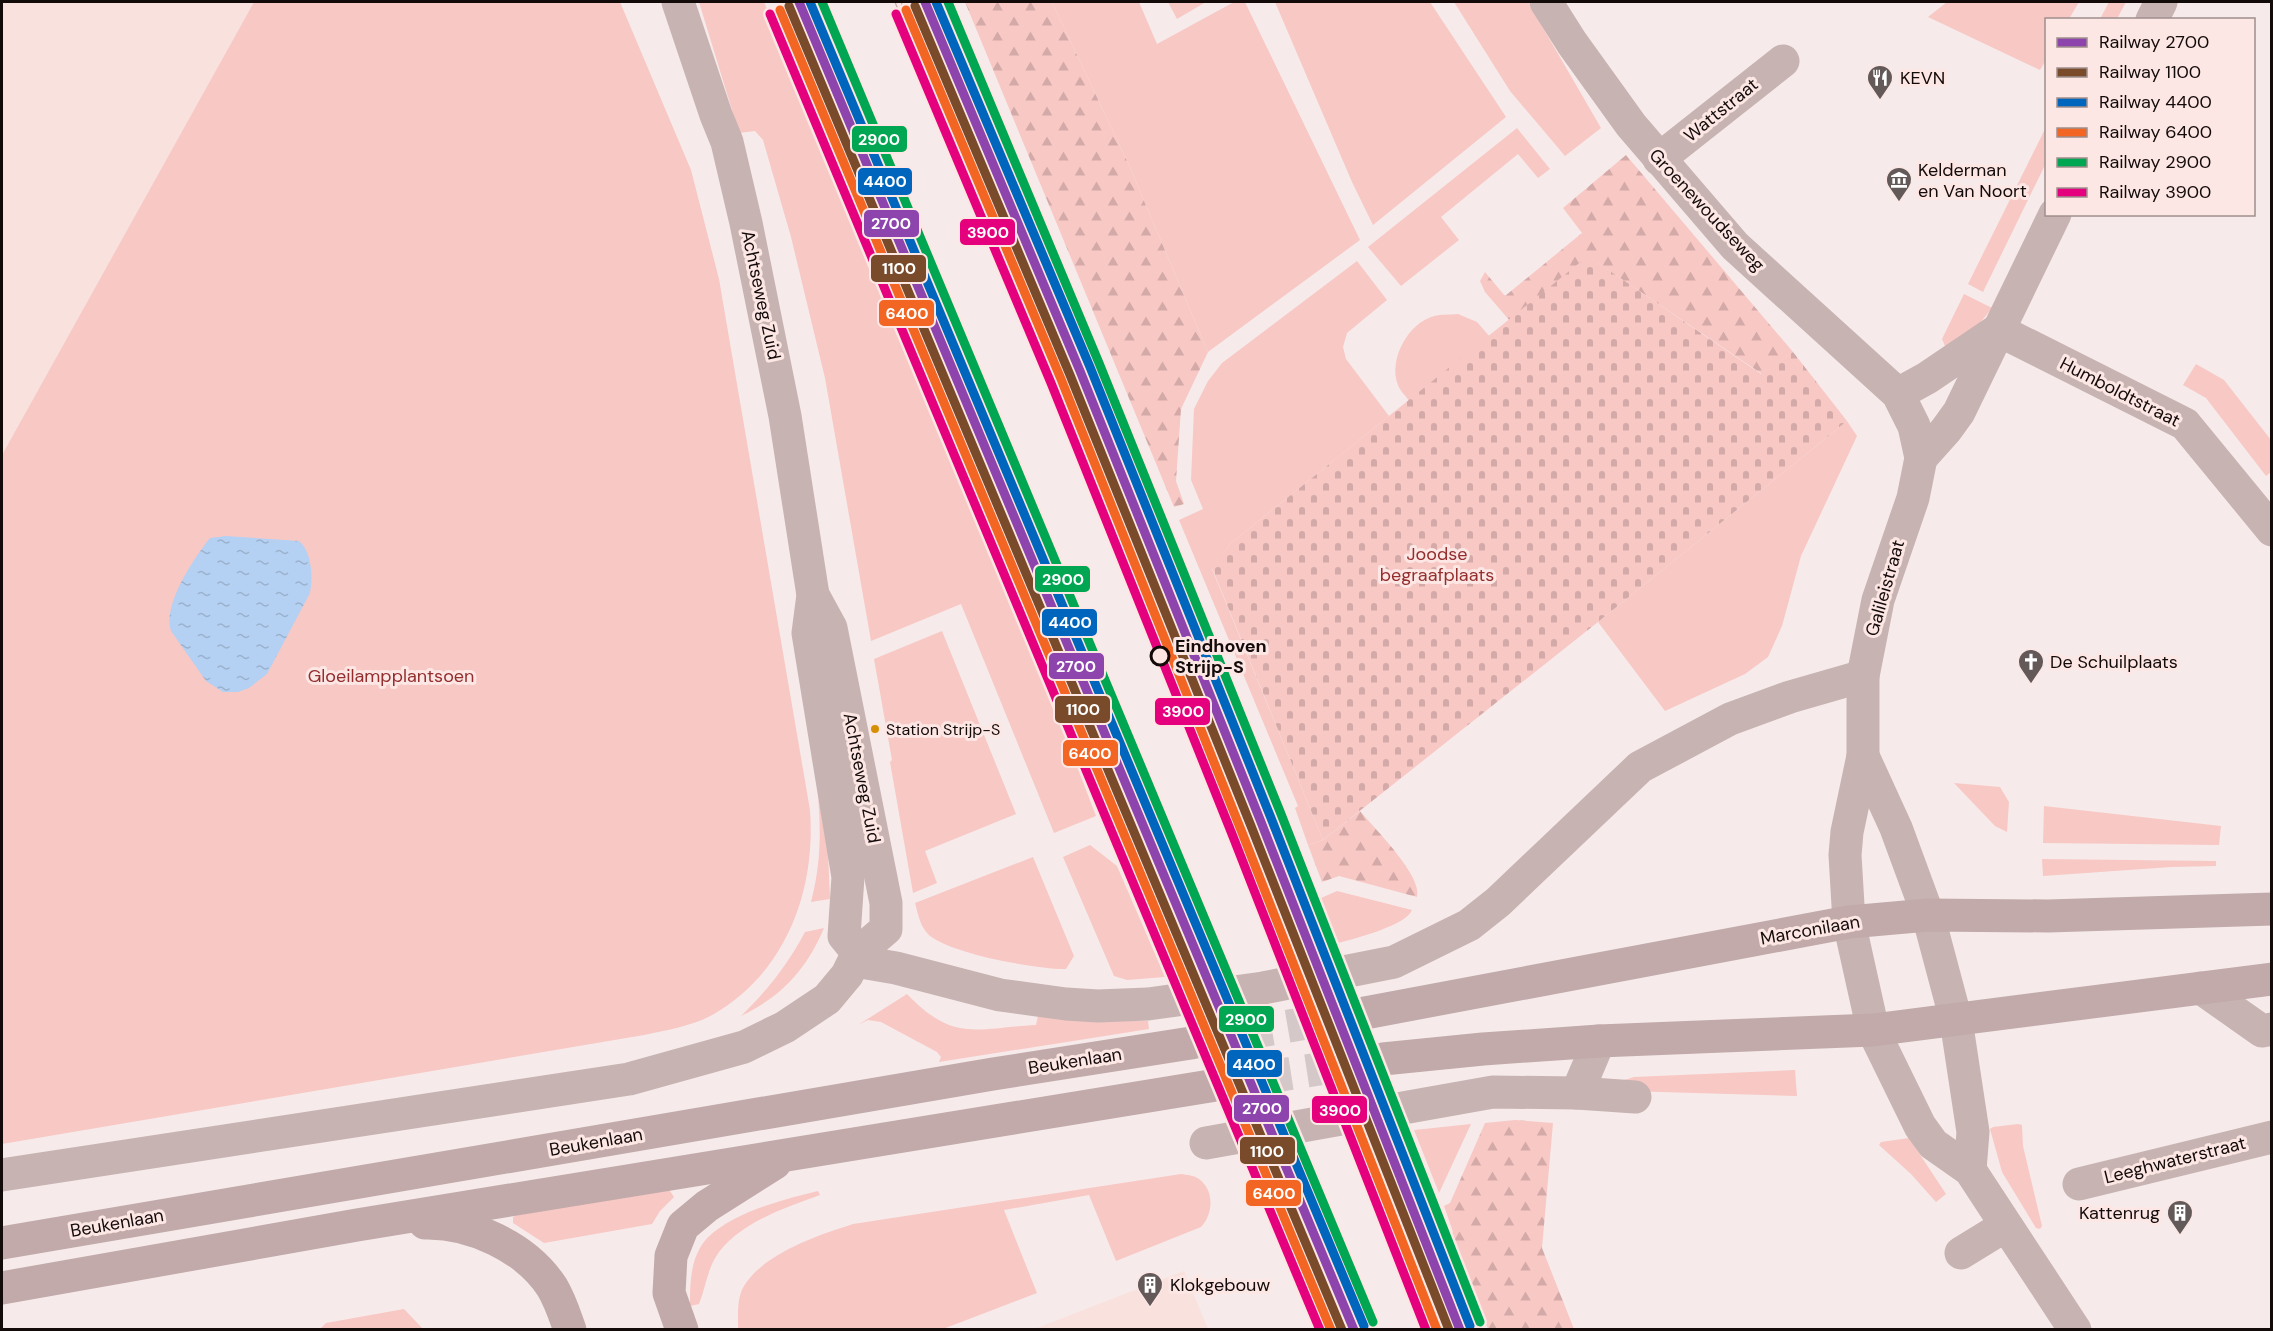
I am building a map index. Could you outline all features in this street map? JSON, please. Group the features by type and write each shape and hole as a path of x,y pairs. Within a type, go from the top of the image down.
{"main road":[{"name":"Marconilaan","path":"1365,1013 1850,922 1928,915 2048,916 2269,905"},
{"path":"1383,1059 1599,1041 1873,1030 2271,979"},
{"name":"Beukenlaan","path":"2,1243 993,1074 1191,1043"},
{"path":"2,1288 357,1225 1209,1086"},
{"path":"682,1329 669,1293 670,1256 683,1226 707,1206 789,1154"},
{"path":"357,1225 442,1222 501,1240 531,1262 552,1287 570,1329"}],"street":[{"name":"Achtseweg Zuid","path":"678,2 727,142 746,223 785,416 813,595 808,633 848,877 844,936 856,957"},
{"name":"Groenewoudseweg","path":"1546,2 1578,52 1631,126 1735,246 1898,394"},
{"path":"2153,18 2161,2"},
{"name":"Wattstraat","path":"1659,159 1783,61"},
{"path":"1921,458 1959,412 2054,216"},
{"path":"1898,394 1927,378 1998,330"},
{"name":"Humboldtstraat","path":"1998,330 2185,424 2270,524"},
{"name":"Galileistraat","path":"1898,394 1914,426 1921,458 1913,498 1878,600 1863,676 1863,756 1847,832 1845,855 1850,922 1873,1030 1920,1126 1933,1144 1970,1170"},
{"path":"2,1175 629,1079 744,1047 785,1027 827,999 847,975 856,957 1000,995 1098,1006 1148,1004 1263,988 1394,962 1469,925 1498,902 1640,767 1730,719 1790,697 1863,676"},
{"name":"Galileistraat","path":"1863,756 1896,828 1928,915 1956,1020 1973,1132 1970,1170"},
{"path":"2200,988 2262,1031 2271,1029"},
{"path":"1576,1093 1599,1041"},
{"path":"1206,1143 1493,1092 1576,1093 1635,1097"},
{"name":"Leeghwaterstraat","path":"2079,1184 2271,1137"},
{"path":"1970,1170 2005,1227 2075,1329"},
{"path":"1961,1252 2005,1227"}],"shaded area":[{"path":"2,2 254,2 2,455"},
{"path":"1184,1271 1208,1329 1034,1329"}],"green space":[{"name":"Gloeilampplantsoen","path":"254,2 620,2 691,170 719,279 810,810 811,840 808,870 791,927 778,952 760,976 739,996 714,1014 697,1022 644,1035 2,1144 2,455"},
{"path":"699,2 764,2 1069,739 1067,740 1096,816 1054,833 961,604 871,641 825,378 791,237 763,140 755,131 739,133"},
{"path":"965,2 1052,2 1128,163 1208,352 1181,409 1176,481 1184,504 1174,507"},
{"path":"1052,2 1139,2 1157,44 1234,2 1245,2 1360,240 1208,352 1128,163"},
{"path":"1168,2 1206,2 1177,19"},
{"path":"1275,2 1430,2 1506,117 1373,225 1352,182"},
{"path":"1454,2 1528,2 1601,128 1565,156 1510,91"},
{"path":"1947,2 2079,2 2070,18 2045,18 2045,62 2040,70 1928,17"},
{"path":"2109,2 2126,2 2118,18 2101,18"},
{"path":"1517,128 1550,169 1538,178 1518,154 1441,217 1459,240 1401,286 1368,247"},
{"path":"2045,129 2045,165 1983,292 1968,284"},
{"path":"1626,155 1793,352 1762,374 1589,257 1510,321 1485,292 1480,281 1485,272 1505,296 1582,233 1563,208"},
{"name":"Joodse begraafplaats","path":"1588,256 1761,374 1793,352 1847,421 1323,840 1212,568 1231,543"},
{"path":"1357,261 1387,300 1347,333 1343,347 1346,359 1389,416 1231,543 1212,569 1323,840 1308,845 1295,808 1298,806 1179,520 1203,509 1191,480 1194,409 1208,381 1222,363"},
{"path":"1964,294 1992,308 1980,323 1947,351 1942,339"},
{"path":"1458,314 1477,322 1490,337 1409,401 1399,387 1396,375 1398,354 1402,344 1416,326 1425,320 1437,315"},
{"path":"2196,364 2224,380 2271,440 2271,472 2266,476 2206,398 2183,385"},
{"path":"1847,421 1857,436 1801,556 1782,626 1768,657 1745,674 1665,711 1598,622"},
{"path":"942,631 1016,814 925,851 937,883 913,893 874,659"},
{"path":"1954,783 2000,787 2009,802 2007,832 1995,826"},
{"path":"818,795 828,853 830,899 811,902 817,875 819,849"},
{"path":"2044,806 2221,826 2219,845 2043,843"},
{"path":"1360,811 1386,840 1413,877 1417,897 1339,876 1322,882 1308,845 1323,840"},
{"path":"1090,845 1117,866 1165,977 1127,980 1114,976 1063,857"},
{"path":"1033,857 1074,956 1066,969 1036,967 993,959 952,947 927,933 915,903"},
{"path":"2042,859 2216,861 2216,866 2043,876"},
{"path":"1337,891 1412,910 1408,916 1391,926 1338,943 1321,898"},
{"path":"824,928 801,969 791,980 768,1000 741,1016 776,977 805,932"},
{"path":"907,994 939,1020 967,1029 1036,1025 1038,1016 1090,1021 1148,1021 1149,1029 939,1062 941,1057 937,1052 881,1022 868,1020 858,1025"},
{"path":"1795,1070 1797,1096 1627,1091 1621,1081 1634,1077"},
{"path":"1515,1120 1553,1123 1542,1248 1574,1329 1488,1329 1450,1234 1453,1232 1444,1206 1450,1203 1485,1123"},
{"path":"1471,1124 1439,1193 1414,1130"},
{"path":"2022,1125 2023,1146 2042,1226 2040,1229 2036,1228 2002,1172 1990,1129"},
{"path":"1909,1138 1946,1194 1936,1202 1911,1174 1879,1145 1881,1142"},
{"path":"1181,1174 1197,1178 1208,1190 1211,1203 1205,1222 1201,1227 1116,1261 1089,1195 1004,1210 1037,1293 943,1329 739,1330 740,1295 753,1274 778,1255 824,1234 853,1224"},
{"path":"670,1191 674,1197 660,1211 652,1224 544,1243 513,1223 513,1217 517,1215"},
{"path":"818,1191 820,1195 761,1219 734,1237 714,1260 699,1304 690,1306 692,1269 700,1248 709,1237 721,1227 753,1210"},
{"path":"404,1309 423,1329 320,1329 326,1323"}],"water":[{"path":"226,536 299,541 307,552 311,572 310,593 267,674 249,688 238,692 223,692 206,681 171,631 169,620 175,595 196,557 210,538"}],"tunnel":[{"path":"1191,1043 1365,1013"},
{"path":"1210,1086 1383,1059"}],"railway":[{"path":"898,2 1169,660 1434,1330"}],"rail line":[{"name":"2700","path":"799,2 1354,1330"},
{"name":"4400","path":"810,2 1364,1326"},
{"name":"2900","path":"822,2 1373,1322"},
{"name":"2700","path":"925,2 1080,371 1261,822 1460,1330"},
{"name":"4400","path":"936,2 1090,367 1271,818 1470,1326"},
{"name":"2900","path":"948,2 1099,363 1281,814 1480,1322"},
{"name":"1100","path":"789,6 1342,1330"},
{"name":"1100","path":"915,6 1070,375 1251,826 1449,1330"},
{"name":"6400","path":"780,10 1331,1330"},
{"name":"6400","path":"906,10 1061,379 1437,1330"},
{"name":"3900","path":"770,14 1320,1330"},
{"name":"3900","path":"896,14 1051,383 1232,834 1426,1330"}],"place":[{"name":"KEVN","path":"1880,101"},
{"name":"Kelderman en Van Noort","path":"1899,203"},
{"name":"Eindhoven Strijp-S","path":"1160,656"},
{"name":"De Schuilplaats","path":"2031,685"},
{"name":"Station Strijp-S","path":"875,729"},
{"name":"Kattenrug","path":"2180,1236"},
{"name":"Klokgebouw","path":"1150,1308"}]}
